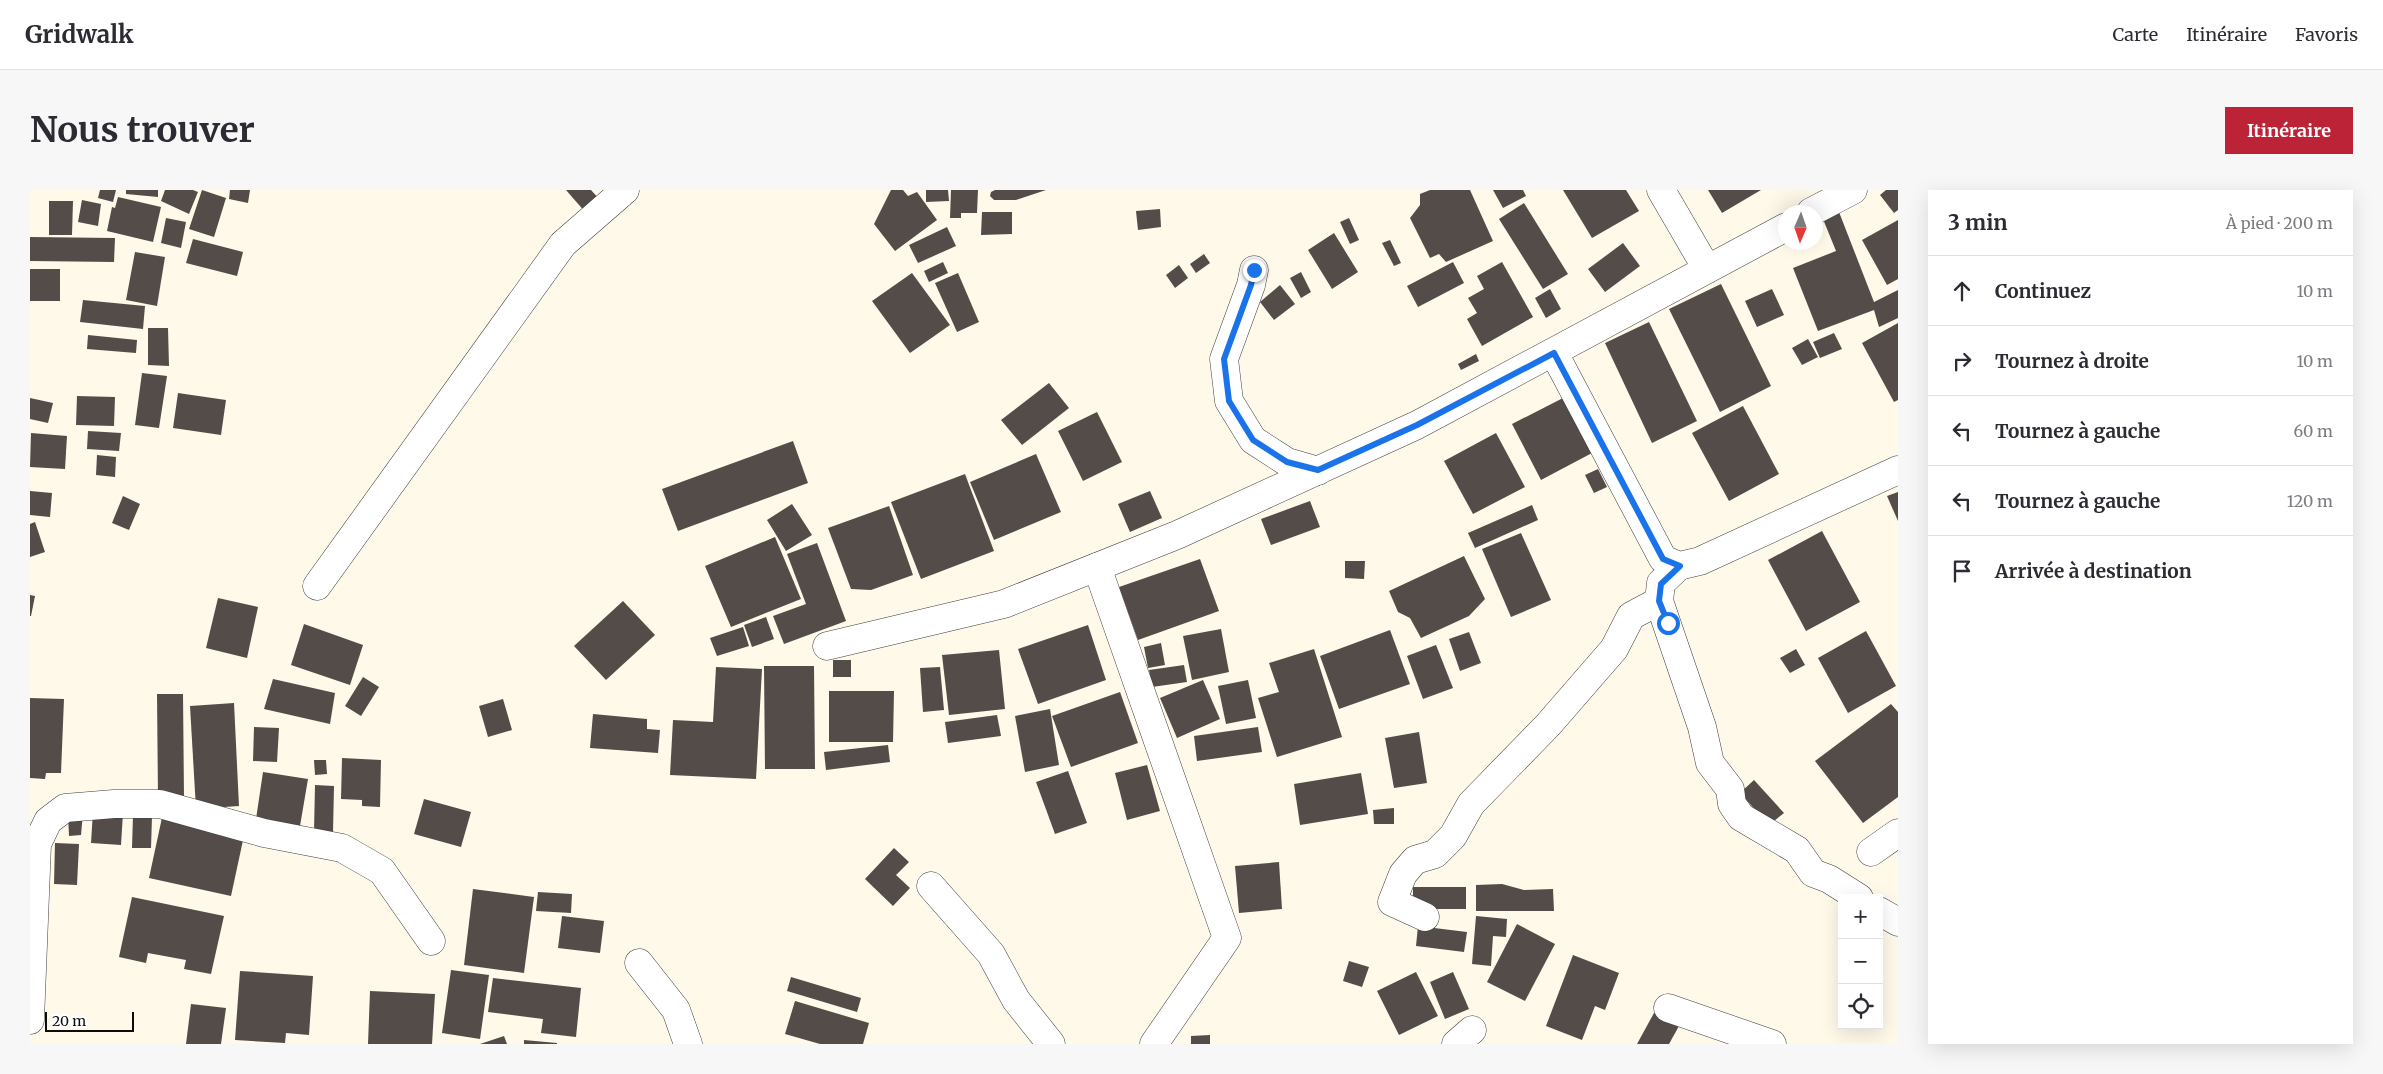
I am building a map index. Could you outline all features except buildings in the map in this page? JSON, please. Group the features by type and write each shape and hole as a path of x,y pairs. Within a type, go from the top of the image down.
{"street":[{"path":"317,586 563,244 625,190"},
{"path":"1661,190 1707,270"},
{"path":"1823,206 1852,190"},
{"path":"827,646 1004,604 1178,535 1417,425 1778,231"},
{"path":"1254,270 1251,285 1224,359 1229,401 1253,440 1287,462 1318,470"},
{"path":"1554,353 1663,559 1680,566"},
{"path":"1852,894 1813,873 1797,850 1741,817 1732,804 1730,789 1710,763 1702,727 1659,601 1661,584 1680,566 1700,561 1898,470"},
{"path":"1097,567 1226,938 1154,1044"},
{"path":"1426,917 1392,902 1403,874 1415,860 1436,854 1453,836 1471,804 1548,725 1614,650 1631,616 1659,601"},
{"path":"30,1020 32,926 37,844 48,821 65,808 114,804 160,804 264,833 342,848 382,871 431,942"},
{"path":"1871,852 1898,833"},
{"path":"931,886 991,954 1016,1000 1051,1044"},
{"path":"1883,913 1898,922"},
{"path":"639,963 676,1010 688,1044"},
{"path":"1668,1008 1772,1044"}],"route":[{"path":"1254,270 1251,285 1224,359 1229,401 1253,440 1287,462 1318,470 1417,425 1554,353 1663,559 1680,566 1661,584 1659,601 1668,623"}]}
